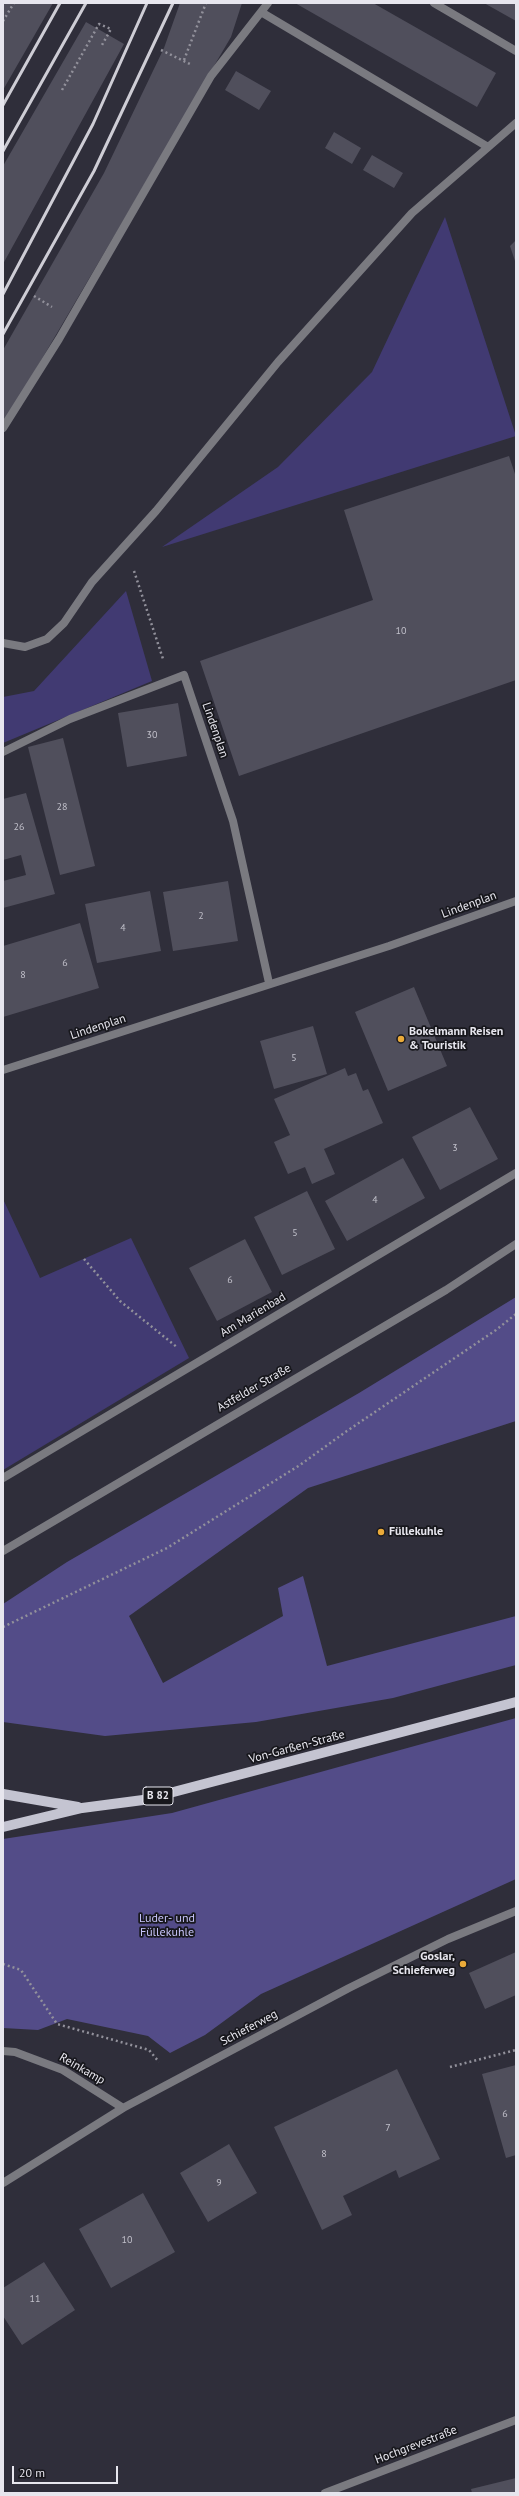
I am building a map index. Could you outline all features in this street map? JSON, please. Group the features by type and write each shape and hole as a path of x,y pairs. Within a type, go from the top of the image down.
{"main road":[{"name":"Von-Garßen-Straße","path":"3,1827 82,1808 143,1800 516,1702"},
{"name":"Von-Garßen-Straße","path":"3,1793 82,1808"}],"street":[{"path":"3,428 59,339 211,76 268,3"},
{"path":"434,3 516,51"},
{"path":"261,12 488,147"},
{"path":"3,643 25,647 46,639 64,623 81,596 278,362 412,213 516,123"},
{"name":"Lindenplan","path":"3,752 70,719 184,675 233,821 269,984"},
{"name":"Lindenplan","path":"3,1070 389,946 516,901"},
{"name":"Am Marienbad","path":"3,1478 516,1173"},
{"name":"Astfelder Straße","path":"3,1551 446,1290 516,1244"},
{"name":"Schieferweg","path":"3,2183 123,2108 448,1939 516,1911"},
{"name":"Reinkamp","path":"3,2051 15,2052 63,2070 123,2108"},
{"name":"Hochgrevestraße","path":"325,2493 516,2420"}],"path":[{"path":"3,21 14,3"},
{"path":"161,50 184,60 206,3"},
{"path":"62,90 99,24 111,29 102,46"},
{"path":"125,544 170,681"},
{"path":"84,1259 120,1301 168,1341 199,1361"},
{"path":"3,1627 167,1548 300,1465 344,1433 496,1330 516,1314"},
{"path":"3,1964 21,1970 57,2024 149,2050 175,2081"},
{"path":"450,2067 516,2050"}],"shaded area":[{"path":"445,217 516,436 162,547 278,467 372,372"},
{"path":"126,591 152,681 3,743 3,697 34,691"},
{"path":"3,1199 40,1278 131,1238 189,1358 3,1470"}],"green space":[{"path":"516,1297 516,1421 308,1488 129,1616 163,1683 283,1616 278,1588 303,1576 327,1666 516,1616 516,1665 393,1698 256,1722 105,1736 3,1722 3,1604 67,1562 359,1393"},
{"name":"Luder- und Füllekuhle","path":"516,1718 516,1879 261,1994 205,2035 170,2053 148,2036 67,2019 38,2030 3,2028 3,1839 172,1813"}],"building":[{"path":"53,3 3,90 3,4"},
{"path":"180,3 242,3 231,37 3,425 3,350 104,173 164,48"},
{"path":"295,3 373,3 496,73 477,107"},
{"path":"484,3 516,3 516,21"},
{"path":"86,22 124,44 3,264 3,166"},
{"path":"236,71 271,91 259,110 225,90"},
{"path":"334,132 361,148 352,164 325,148"},
{"path":"372,155 403,173 394,188 363,170"},
{"path":"516,240 516,264 510,246"},
{"path":"509,456 516,477 516,680 239,776 200,661 373,600 344,510"},
{"path":"178,703 187,756 127,767 118,713"},
{"path":"63,738 95,866 60,875 28,747"},
{"path":"26,793 55,894 3,908 3,881 26,875 21,855 3,860 3,799"},
{"path":"228,881 238,941 173,951 163,892"},
{"path":"150,891 161,951 97,963 85,904"},
{"path":"80,923 99,988 3,1017 3,946"},
{"name":"Bokelmann Reisen & Touristik","path":"414,987 447,1066 388,1091 355,1012"},
{"path":"313,1026 327,1074 274,1089 260,1041"},
{"path":"345,1068 348,1076 356,1073 363,1091 368,1089 383,1123 324,1149 335,1174 312,1184 305,1167 288,1174 274,1142 290,1135 274,1099"},
{"path":"470,1107 498,1159 440,1190 412,1137"},
{"path":"403,1158 425,1198 347,1241 325,1201"},
{"path":"307,1191 335,1249 282,1275 254,1217"},
{"path":"245,1239 272,1292 217,1321 189,1268"},
{"path":"516,1952 516,1995 485,2009 469,1973"},
{"path":"516,2065 516,2155 506,2158 482,2074"},
{"path":"397,2069 440,2159 399,2178 396,2170 343,2196 352,2215 322,2230 274,2127"},
{"path":"229,2144 257,2193 208,2222 180,2173"},
{"path":"143,2193 175,2252 111,2288 79,2229"},
{"path":"44,2262 75,2310 22,2345 3,2316 3,2288"},
{"path":"516,2478 516,2493 472,2493 471,2489"}],"railway":[{"path":"3,105 60,3"},
{"path":"3,151 86,3"},
{"path":"3,294 93,124 147,3"},
{"path":"3,334 94,171 173,3"}],"place":[{"name":"Bokelmann Reisen & Touristik","path":"401,1039"},
{"name":"Füllekuhle","path":"381,1532"},
{"name":"Goslar, Schieferweg","path":"463,1964"}]}
